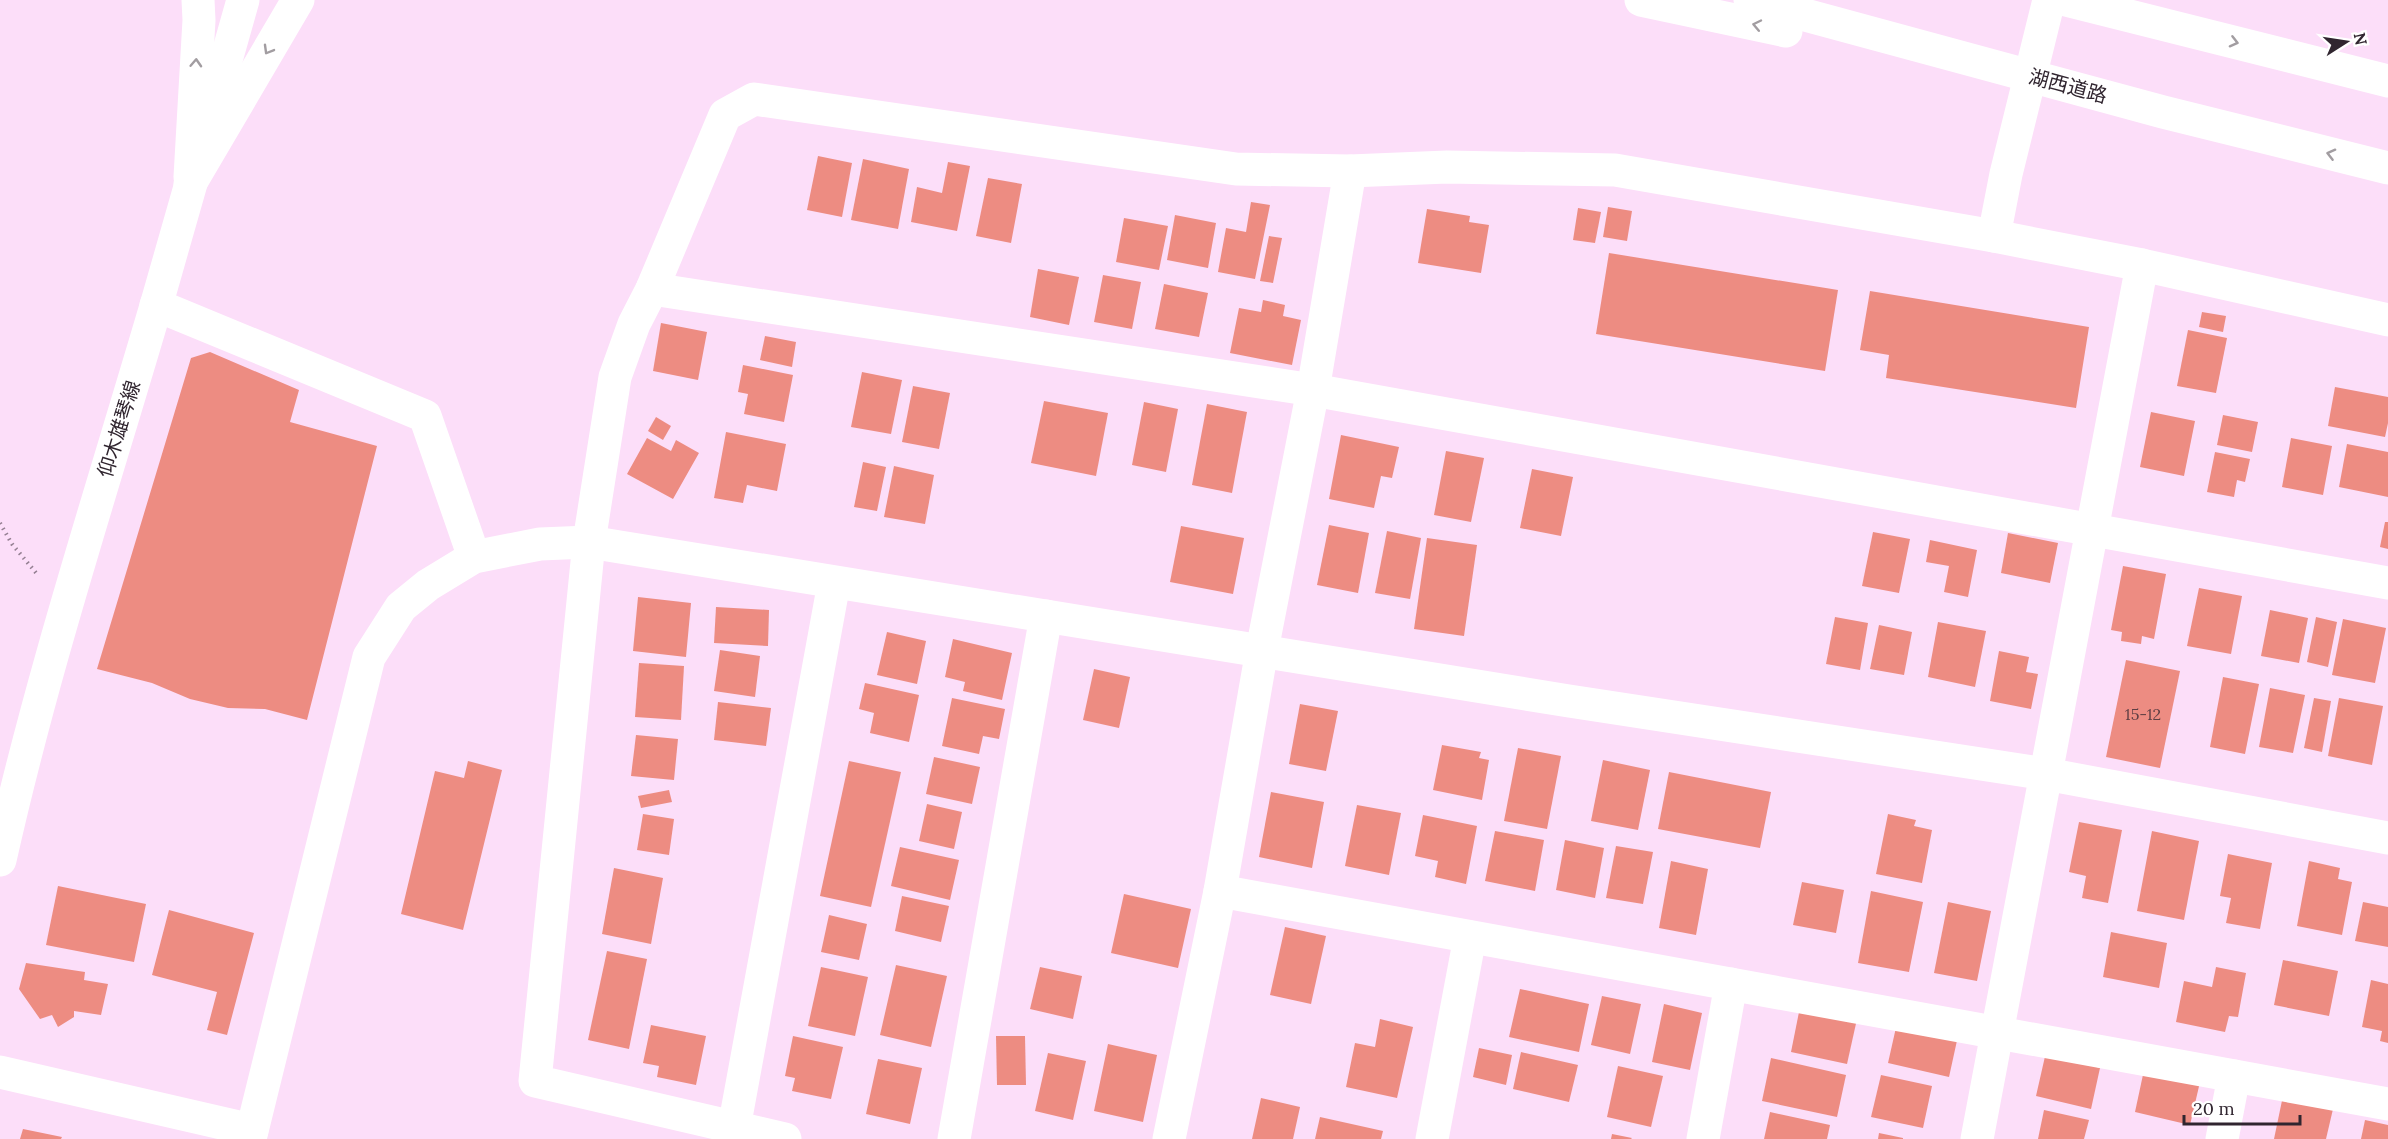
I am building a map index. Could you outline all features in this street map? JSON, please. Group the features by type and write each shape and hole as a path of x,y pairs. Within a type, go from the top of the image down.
{"main road":[{"path":"190,184 199,20 198,0"},
{"name":"仰木雄琴線","path":"0,860 20,771 65,607 156,305 243,0"},
{"path":"190,184 298,0"},
{"path":"1641,0 2163,112"},
{"name":"湖西道路","path":"1750,0 2163,112 2388,168"},
{"path":"1994,236 2006,174 2049,0"},
{"path":"2066,0 2388,81"},
{"path":"2087,0 2178,27"},
{"path":"785,1139 733,1133 535,1081 589,542 615,377 634,324 652,289 725,115 754,99 1236,169 1350,171 1447,167 1615,170 1994,236 2142,265 2388,320"},
{"path":"1169,1139 1220,891 1262,650 1313,390 1350,171"},
{"path":"1977,1139 2142,265"},
{"path":"652,289 1313,390 2388,583"},
{"path":"156,305 425,416 474,557"},
{"path":"0,1072 251,1135 369,657 400,607 428,585 474,557 540,544 589,542 1569,701 2046,774 2388,838"},
{"path":"733,1133 834,583"},
{"path":"954,1139 1046,616"},
{"path":"1220,891 2388,1104"},
{"path":"1432,1139 1470,937"},
{"path":"1703,1139 1731,984"},
{"path":"2222,1139 2234,1076"}],"path":[{"path":"0,523 12,544 65,607"}],"building":[{"path":"818,156 852,163 842,217 807,210"},
{"path":"863,159 909,169 898,229 851,220"},
{"path":"948,162 970,166 957,231 911,222 917,187 942,193"},
{"path":"988,178 1022,184 1011,243 976,236"},
{"path":"1251,202 1270,205 1255,279 1218,272 1226,228 1246,232"},
{"path":"1608,207 1632,211 1627,241 1603,237"},
{"path":"1578,208 1601,212 1595,243 1573,240"},
{"path":"1427,209 1470,216 1469,222 1489,225 1481,273 1418,263"},
{"path":"1175,215 1216,223 1208,268 1167,260"},
{"path":"1124,218 1168,226 1159,270 1116,262"},
{"path":"1269,236 1282,238 1273,283 1260,281"},
{"path":"1609,253 1838,290 1825,371 1596,334"},
{"path":"1038,269 1079,277 1069,325 1030,317"},
{"path":"1103,275 1141,282 1132,329 1094,322"},
{"path":"1164,284 1208,293 1199,337 1155,329"},
{"path":"1870,291 2089,327 2076,408 1886,378 1889,355 1860,350"},
{"path":"1263,300 1285,305 1283,316 1301,320 1292,365 1230,353 1239,308 1261,312"},
{"path":"2202,312 2226,316 2223,332 2199,327"},
{"path":"661,323 707,332 698,380 653,371"},
{"path":"2188,330 2227,338 2216,393 2177,386"},
{"path":"765,336 796,342 792,367 760,360"},
{"path":"210,352 299,390 290,422 377,446 307,720 265,709 228,708 190,699 152,683 97,669 191,358"},
{"path":"743,365 793,375 784,422 744,414 748,394 738,392"},
{"path":"862,372 902,380 891,434 851,427"},
{"path":"913,386 950,393 939,449 902,442"},
{"path":"2335,387 2388,397 2388,423 2385,437 2328,426"},
{"path":"1044,401 1108,413 1096,476 1031,463"},
{"path":"1144,402 1178,409 1166,472 1132,465"},
{"path":"1207,404 1247,412 1232,493 1192,485"},
{"path":"2151,412 2195,421 2184,476 2140,467"},
{"path":"2223,415 2258,422 2252,452 2217,445"},
{"path":"656,417 671,426 663,440 648,431"},
{"path":"726,432 786,444 777,491 747,485 743,503 714,498"},
{"path":"1341,435 1399,447 1392,478 1381,476 1374,508 1329,499"},
{"path":"647,438 671,451 676,440 699,453 673,499 627,474"},
{"path":"2291,438 2332,446 2323,495 2282,487"},
{"path":"2347,444 2388,452 2388,497 2339,487"},
{"path":"1446,451 1484,458 1471,522 1434,515"},
{"path":"2215,452 2250,459 2245,482 2237,480 2234,497 2207,492"},
{"path":"863,462 886,467 877,511 854,507"},
{"path":"894,466 934,475 925,524 884,517"},
{"path":"1532,469 1573,477 1561,536 1520,528"},
{"path":"2385,522 2388,522 2388,549 2380,547"},
{"path":"1329,525 1369,533 1358,593 1317,585"},
{"path":"1181,526 1244,538 1233,594 1170,582"},
{"path":"1387,531 1421,538 1410,599 1375,593"},
{"path":"1873,532 1910,539 1899,593 1862,586"},
{"path":"2008,533 2058,543 2050,583 2001,573"},
{"path":"1427,538 1477,545 1464,636 1414,629"},
{"path":"1930,540 1977,550 1968,597 1944,592 1949,566 1926,562"},
{"path":"2123,566 2166,574 2154,639 2142,636 2141,644 2121,641 2122,632 2111,630"},
{"path":"2199,588 2242,596 2231,654 2187,646"},
{"path":"638,597 691,603 686,657 633,651"},
{"path":"716,607 769,610 768,646 714,643"},
{"path":"2270,610 2308,618 2299,663 2261,656"},
{"path":"1835,617 1868,623 1860,670 1826,664"},
{"path":"2316,617 2337,622 2328,667 2307,662"},
{"path":"2343,619 2386,628 2375,683 2332,675"},
{"path":"1938,622 1986,631 1975,687 1928,677"},
{"path":"1879,625 1912,632 1904,675 1870,669"},
{"path":"887,632 926,641 917,684 877,675"},
{"path":"953,639 1012,653 1002,700 963,691 965,682 945,677"},
{"path":"720,650 760,656 755,697 714,691"},
{"path":"1999,651 2029,657 2026,672 2038,674 2031,709 1990,701"},
{"path":"2126,660 2180,671 2160,768 2106,757"},
{"path":"639,663 684,666 681,720 635,717"},
{"path":"1094,669 1130,677 1119,728 1083,720"},
{"path":"2223,677 2259,684 2245,754 2210,747"},
{"path":"865,683 919,695 909,742 870,733 874,713 859,709"},
{"path":"2270,688 2305,695 2293,753 2259,747"},
{"path":"952,698 1005,709 999,739 983,736 979,754 942,746"},
{"path":"2314,698 2331,701 2322,752 2304,748"},
{"path":"2339,698 2383,706 2372,765 2328,756"},
{"path":"718,702 771,708 766,746 714,740"},
{"path":"1300,704 1338,711 1326,771 1289,764"},
{"path":"636,735 678,739 674,780 631,776"},
{"path":"1442,745 1481,752 1479,758 1489,760 1482,800 1433,790"},
{"path":"1518,748 1561,756 1547,829 1504,821"},
{"path":"934,757 980,767 972,804 926,794"},
{"path":"1603,760 1650,770 1638,830 1591,821"},
{"path":"468,761 502,770 463,930 401,914 435,771 464,778"},
{"path":"849,761 901,772 871,907 820,896"},
{"path":"1669,772 1771,792 1760,848 1658,829"},
{"path":"669,790 672,802 641,808 638,796"},
{"path":"1271,792 1324,802 1312,868 1259,857"},
{"path":"927,804 962,812 954,849 919,841"},
{"path":"1357,805 1401,813 1389,875 1345,866"},
{"path":"643,814 674,819 669,855 637,850"},
{"path":"1888,814 1916,820 1914,826 1932,830 1922,883 1876,874"},
{"path":"1423,815 1477,826 1466,884 1435,877 1438,861 1415,856"},
{"path":"2079,822 2122,830 2108,903 2082,898 2086,876 2069,872"},
{"path":"1495,831 1544,840 1535,891 1485,881"},
{"path":"2152,831 2199,841 2184,920 2137,911"},
{"path":"1565,840 1604,848 1595,898 1556,890"},
{"path":"1616,846 1653,852 1643,904 1606,898"},
{"path":"900,847 959,860 950,900 891,886"},
{"path":"2228,854 2272,863 2260,929 2226,923 2231,898 2220,896"},
{"path":"1671,861 1708,869 1696,935 1659,928"},
{"path":"2309,861 2340,868 2338,879 2352,882 2342,935 2297,926"},
{"path":"614,868 663,878 651,944 602,934"},
{"path":"1802,882 1844,890 1836,933 1793,925"},
{"path":"58,886 146,904 134,962 46,945"},
{"path":"1871,891 1923,902 1909,972 1858,963"},
{"path":"1124,894 1191,909 1178,968 1111,953"},
{"path":"902,896 949,906 941,942 895,931"},
{"path":"1948,902 1991,911 1977,981 1934,973"},
{"path":"2363,902 2388,907 2388,947 2355,941"},
{"path":"169,910 254,933 227,1035 207,1030 217,992 152,975"},
{"path":"829,915 867,924 859,960 821,952"},
{"path":"1285,927 1326,936 1311,1004 1270,995"},
{"path":"2111,932 2167,943 2159,988 2103,977"},
{"path":"607,951 647,959 629,1049 588,1040"},
{"path":"2283,960 2338,971 2329,1016 2274,1005"},
{"path":"26,963 85,972 84,980 108,984 101,1015 74,1011 74,1017 58,1027 52,1015 40,1019 19,989"},
{"path":"896,965 947,976 931,1047 880,1035"},
{"path":"821,967 868,977 855,1036 808,1026"},
{"path":"1040,967 1082,976 1073,1019 1030,1009"},
{"path":"2216,967 2246,973 2238,1017 2229,1016 2225,1032 2176,1022 2184,981 2212,987"},
{"path":"2371,980 2388,984 2388,1043 2380,1041 2382,1031 2362,1027"},
{"path":"1520,989 1589,1004 1579,1052 1509,1037"},
{"path":"1602,996 1641,1004 1630,1054 1591,1045"},
{"path":"1664,1004 1702,1013 1690,1070 1652,1062"},
{"path":"1800,1007 1857,1019 1847,1064 1791,1052"},
{"path":"1380,1019 1413,1027 1397,1098 1346,1087 1355,1043 1375,1047"},
{"path":"1897,1023 1958,1036 1949,1077 1888,1063"},
{"path":"651,1025 706,1036 696,1085 657,1077 659,1066 643,1063"},
{"path":"793,1036 843,1047 831,1099 792,1091 795,1078 785,1076"},
{"path":"996,1036 1025,1036 1026,1085 997,1085"},
{"path":"1108,1044 1157,1055 1143,1122 1094,1111"},
{"path":"1479,1048 1512,1055 1506,1085 1473,1077"},
{"path":"1521,1052 1578,1065 1569,1102 1513,1089"},
{"path":"2046,1052 2100,1068 2091,1109 2036,1096"},
{"path":"1048,1053 1086,1061 1073,1120 1035,1111"},
{"path":"1771,1058 1846,1075 1837,1117 1762,1101"},
{"path":"878,1059 922,1068 910,1124 866,1114"},
{"path":"1618,1066 1663,1076 1651,1127 1607,1117"},
{"path":"2144,1070 2200,1082 2190,1125 2135,1112"},
{"path":"1881,1075 1932,1086 1923,1128 1871,1117"},
{"path":"2284,1091 2333,1109 2326,1139 2274,1139"},
{"path":"1261,1098 1300,1107 1293,1139 1252,1139"},
{"path":"2044,1110 2089,1120 2084,1139 2038,1139"},
{"path":"1770,1112 1830,1125 1827,1139 1764,1139"},
{"path":"1320,1117 1383,1131 1381,1139 1315,1139"},
{"path":"2365,1120 2388,1125 2388,1139 2361,1139"},
{"path":"23,1129 62,1137 61,1139 20,1139"},
{"path":"1879,1133 1903,1138 1903,1139 1878,1139"},
{"path":"1612,1134 1632,1138 1611,1139"}]}
